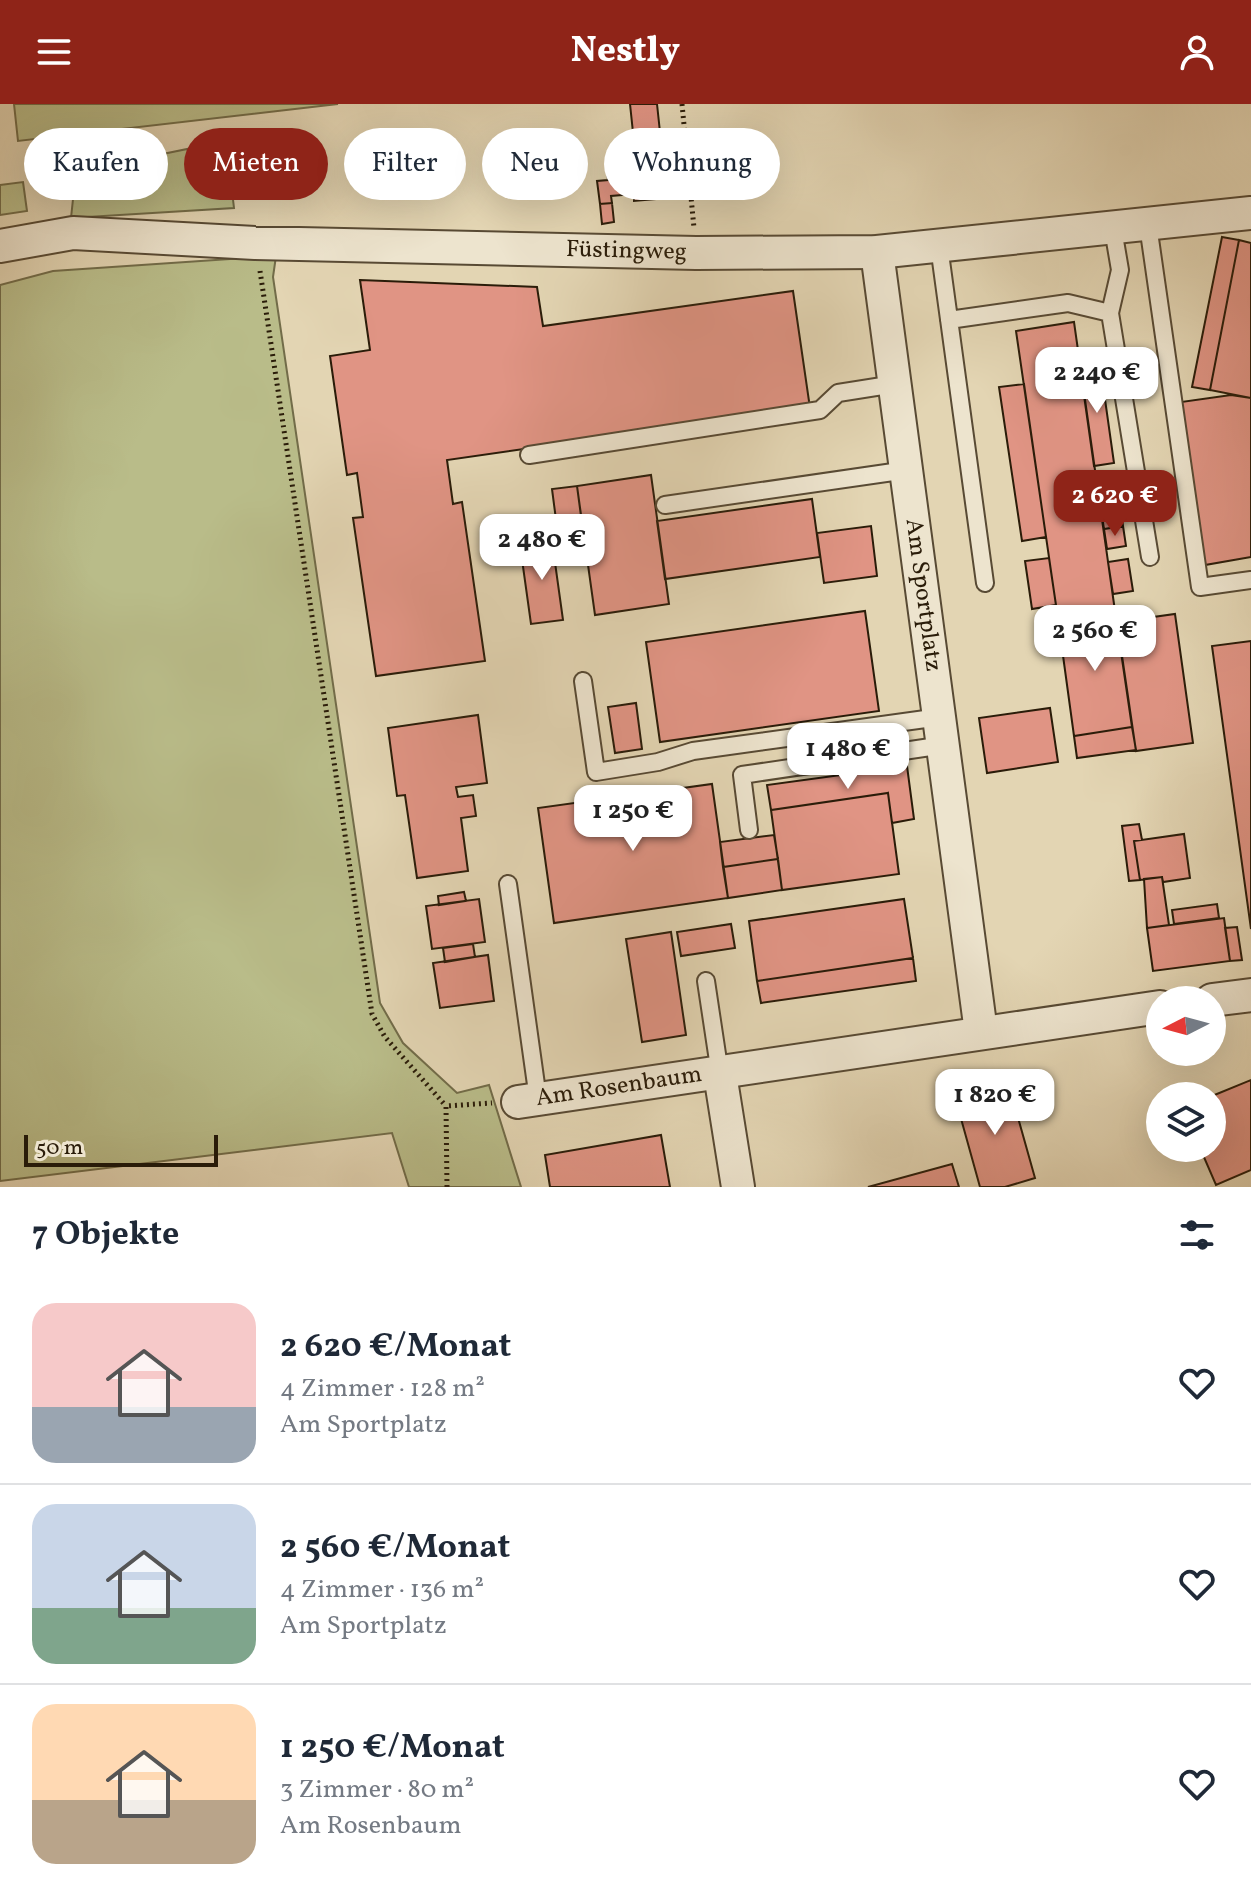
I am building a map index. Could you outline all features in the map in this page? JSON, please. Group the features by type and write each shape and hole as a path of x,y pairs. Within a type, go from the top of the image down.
{"street":[{"name":"Füstingweg","path":"0,246 73,233 255,243 696,253 877,252 1251,213"},
{"name":"Am Sportplatz","path":"877,252 981,1032"},
{"path":"1226,998 1251,995"},
{"name":"Am Rosenbaum","path":"528,1101 1146,1009"},
{"name":"Am Rosenbaum","path":"720,1074 738,1187"}],"lane":[{"path":"1148,225 1200,587 1251,580"},
{"path":"1113,229 1120,270 1110,313 1150,557"},
{"path":"939,246 985,583"},
{"path":"949,320 1068,303 1110,313"},
{"path":"529,455 820,410 838,393 895,384"},
{"path":"665,505 907,470"},
{"path":"583,681 596,772 658,762 693,751 942,731"},
{"path":"749,830 742,775 942,731"},
{"path":"508,884 528,1101"},
{"path":"706,981 720,1074"}],"path":[{"path":"682,104 696,253"},
{"path":"255,243 372,1014 385,1037 446,1106 447,1187"},
{"path":"446,1106 528,1101"}],"green space":[{"path":"14,104 338,104 130,128 24,128 24,140 18,141"},
{"path":"184,150 184,200 233,200 234,208 71,218 73,200 168,200 168,153"},
{"path":"23,182 27,211 0,215 0,185"},
{"path":"276,256 273,277 380,1003 403,1043 457,1093 489,1085 521,1187 409,1187 392,1133 0,1181 0,285 53,271"}],"building":[{"path":"630,104 657,104 660,128 633,128"},
{"path":"604,180 604,200 612,200 612,203 600,204 597,181"},
{"path":"612,203 614,222 602,224 600,204"},
{"path":"1222,237 1239,240 1210,390 1192,387"},
{"path":"1239,240 1251,243 1251,398 1210,390"},
{"path":"360,280 537,287 543,326 793,291 810,408 447,460 453,504 462,502 485,661 376,676 353,518 363,517 357,473 347,475 330,356 370,350"},
{"path":"1074,322 1115,611 1058,619 1016,331"},
{"path":"1100,364 1114,463 1094,466 1080,367"},
{"path":"1024,384 1046,537 1022,541 999,387"},
{"path":"1231,395 1251,398 1251,557 1205,565 1181,402"},
{"path":"651,475 669,604 595,615 577,486"},
{"path":"577,486 583,531 558,535 552,489"},
{"path":"1119,494 1123,526 1104,529 1099,497"},
{"path":"812,499 820,557 665,579 657,521"},
{"path":"871,526 877,576 824,583 817,533"},
{"path":"1123,526 1126,546 1107,549 1104,529"},
{"path":"552,541 563,620 531,624 520,545"},
{"path":"1049,558 1056,605 1032,609 1025,561"},
{"path":"1128,559 1133,591 1113,594 1108,562"},
{"path":"865,611 879,711 660,742 646,642"},
{"path":"1115,611 1132,727 1074,736 1058,619"},
{"path":"1175,614 1193,743 1136,751 1117,622"},
{"path":"1251,641 1251,929 1212,646"},
{"path":"636,703 642,749 615,753 608,707"},
{"path":"1050,708 1058,762 987,773 979,718"},
{"path":"478,715 487,783 456,787 458,797 473,795 476,816 461,818 468,871 417,878 405,795 397,796 388,728"},
{"path":"1132,727 1136,750 1077,758 1074,736"},
{"path":"907,766 914,819 892,823 888,793 771,810 767,785"},
{"path":"712,784 728,898 554,923 538,808"},
{"path":"888,793 899,874 782,890 771,810"},
{"path":"1139,824 1142,840 1134,841 1140,880 1129,881 1122,826"},
{"path":"1184,834 1190,878 1163,882 1162,877 1140,880 1134,841"},
{"path":"774,835 778,859 723,867 720,842"},
{"path":"778,859 782,890 728,898 723,867"},
{"path":"1162,877 1169,925 1147,928 1144,879"},
{"path":"464,892 466,901 439,905 438,896"},
{"path":"479,899 485,942 432,949 426,906"},
{"path":"904,899 913,958 757,981 749,921"},
{"path":"1217,904 1219,918 1174,924 1172,910"},
{"path":"1224,918 1230,961 1153,971 1147,928"},
{"path":"731,924 735,948 681,956 677,932"},
{"path":"1237,927 1242,960 1230,961 1225,928"},
{"path":"671,932 686,1035 642,1042 626,939"},
{"path":"473,944 475,957 445,962 443,948"},
{"path":"488,955 494,1001 440,1008 433,963"},
{"path":"913,958 916,981 761,1003 757,981"},
{"path":"1251,1080 1251,1170 1216,1185 1206,1162 1226,1162 1226,1090"},
{"path":"1008,1082 1035,1178 1005,1187 980,1187 955,1097"},
{"path":"661,1135 670,1187 550,1187 545,1155"},
{"path":"952,1164 959,1187 868,1187"}]}
